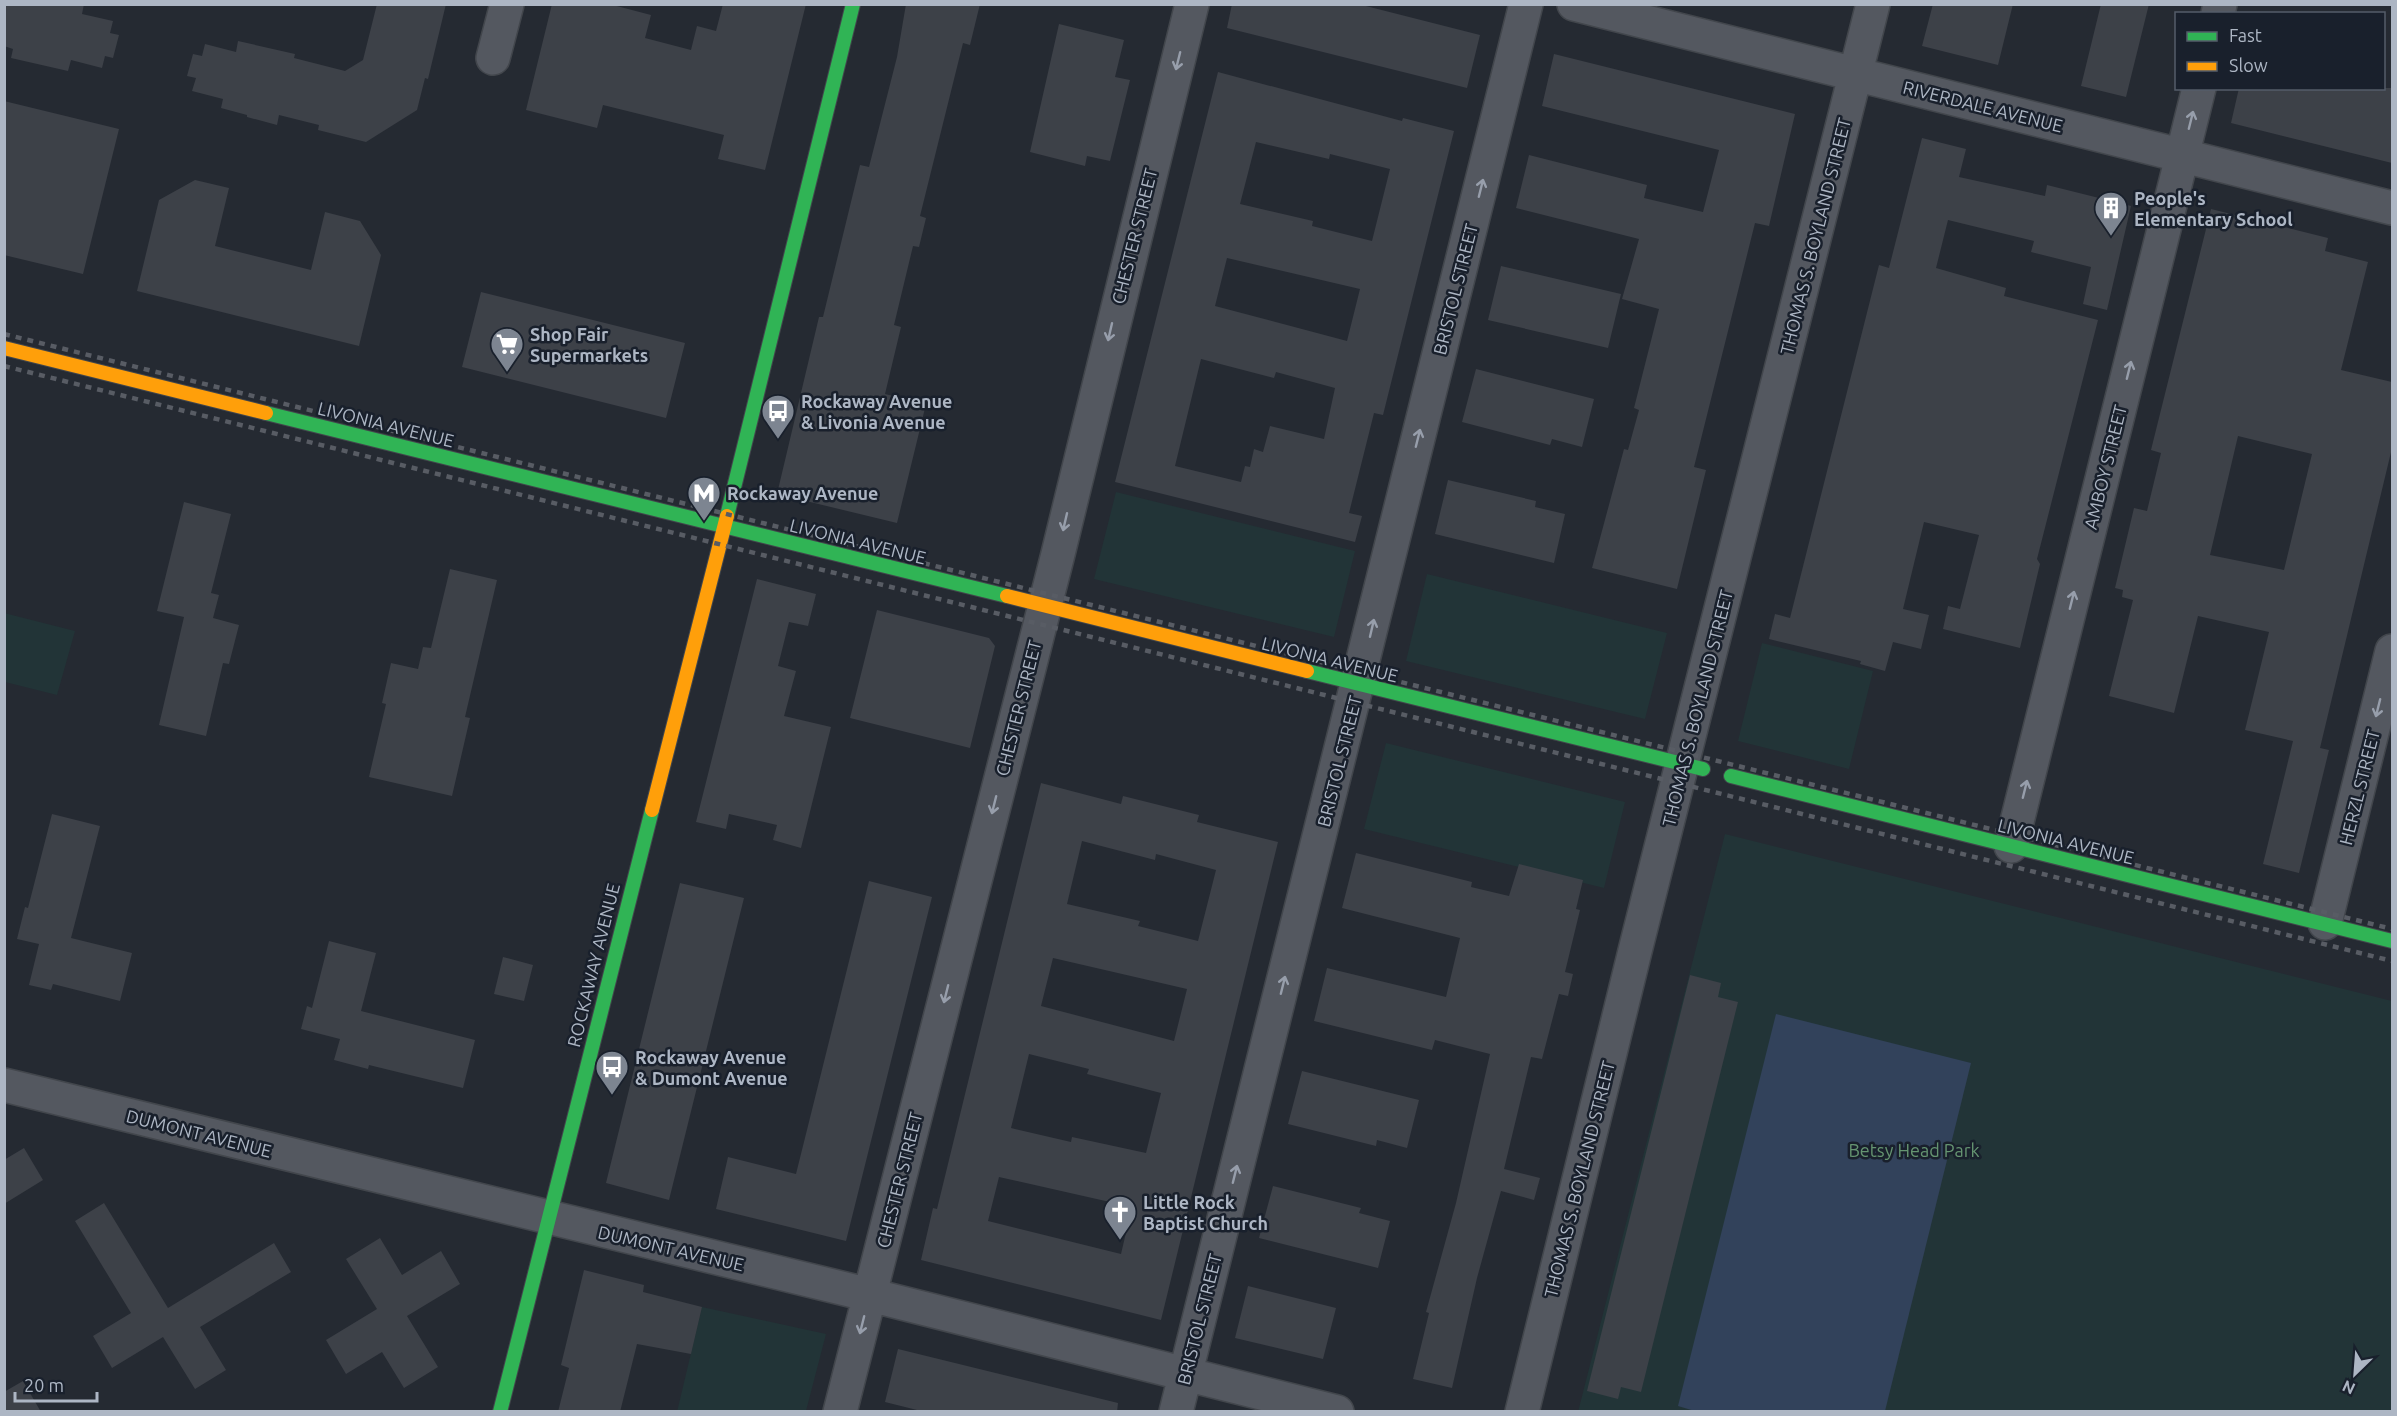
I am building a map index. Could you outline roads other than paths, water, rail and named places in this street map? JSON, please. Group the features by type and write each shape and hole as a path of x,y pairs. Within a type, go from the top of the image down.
{"street":[{"path":"493,58 507,4"},
{"name":"ROCKAWAY AVENUE","path":"500,1412 853,4"},
{"name":"CHESTER STREET","path":"840,1412 1044,605 1192,4"},
{"name":"BRISTOL STREET","path":"1176,1412 1526,4"},
{"name":"RIVERDALE AVENUE","path":"1574,4 2392,208"},
{"name":"THOMAS S. BOYLAND STREET","path":"1522,1412 1693,767 1873,4"},
{"name":"AMBOY STREET","path":"2011,846 2198,90"},
{"name":"LIVONIA AVENUE","path":"4,348 1693,767"},
{"name":"HERZL STREET","path":"2325,923 2392,651"},
{"name":"LIVONIA AVENUE","path":"1731,776 2392,940"},
{"name":"DUMONT AVENUE","path":"4,1085 870,1295 1337,1412"}],"water":[{"path":"1776,1014 1971,1063 1885,1411 1698,1412 1678,1406"}],"railway":[{"path":"4,334 2392,929"},
{"path":"4,366 2392,961"}],"place":[{"name":"People's Elementary School","path":"2111,237"},
{"name":"Shop Fair Supermarkets","path":"507,373"},
{"name":"Rockaway Avenue & Livonia Avenue","path":"778,440"},
{"name":"Rockaway Avenue","path":"704,522"},
{"name":"Rockaway Avenue & Dumont Avenue","path":"612,1096"},
{"name":"Little Rock Baptist Church","path":"1120,1241"}],"park label":[{"name":"Betsy Head Park","path":"1914,1150"}]}
